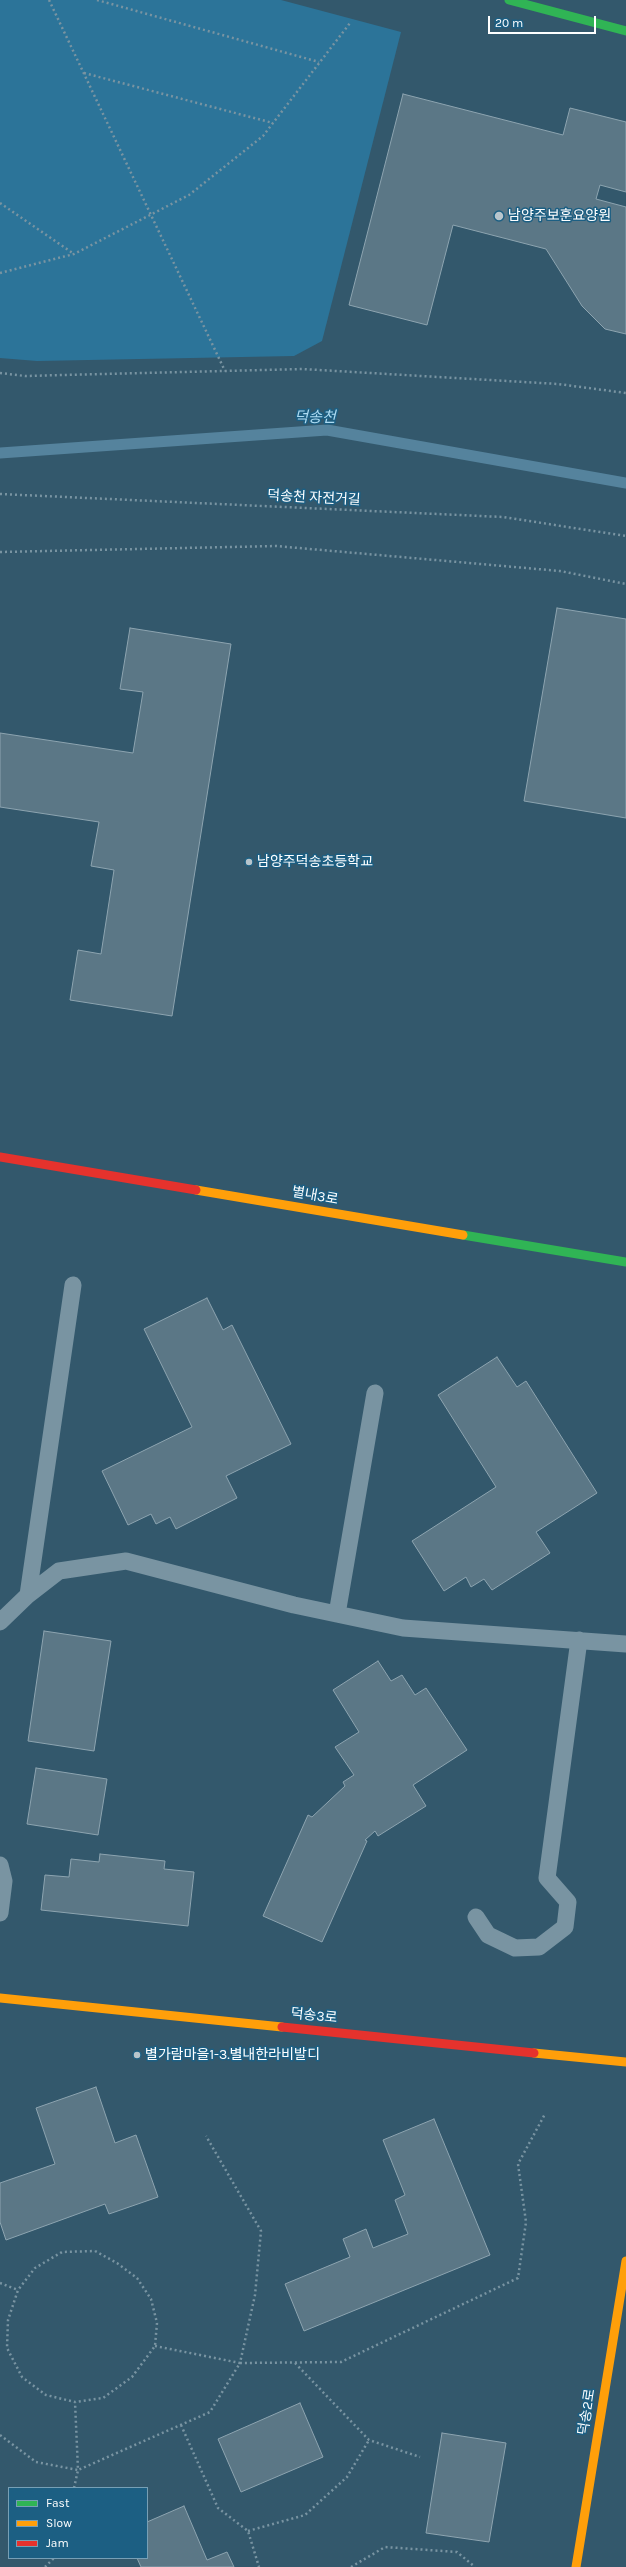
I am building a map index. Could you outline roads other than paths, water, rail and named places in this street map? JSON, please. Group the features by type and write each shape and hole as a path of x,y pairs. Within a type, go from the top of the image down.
{"street":[{"path":"509,0 626,31"},
{"name":"별내3로","path":"0,1157 626,1262"},
{"name":"덕송3로","path":"0,1998 626,2062"},
{"name":"덕송2로","path":"576,2567 626,2261"}],"lane":[{"path":"28,1595 73,1285"},
{"path":"337,1614 375,1393"},
{"path":"0,1622 28,1595 59,1571 126,1561 337,1614 403,1628 626,1644"},
{"path":"476,1917 488,1935 515,1948 539,1947 565,1927 568,1902 547,1878 579,1640"},
{"path":"0,1865 4,1881 0,1913"}],"waterway":[{"name":"덕송천","path":"0,453 327,430 626,483"}],"place":[{"name":"남양주보훈요양원","path":"499,216"},
{"name":"남양주덕송초등학교","path":"249,862"},
{"name":"별가람마을1-3.별내한라비발디","path":"137,2055"}]}
